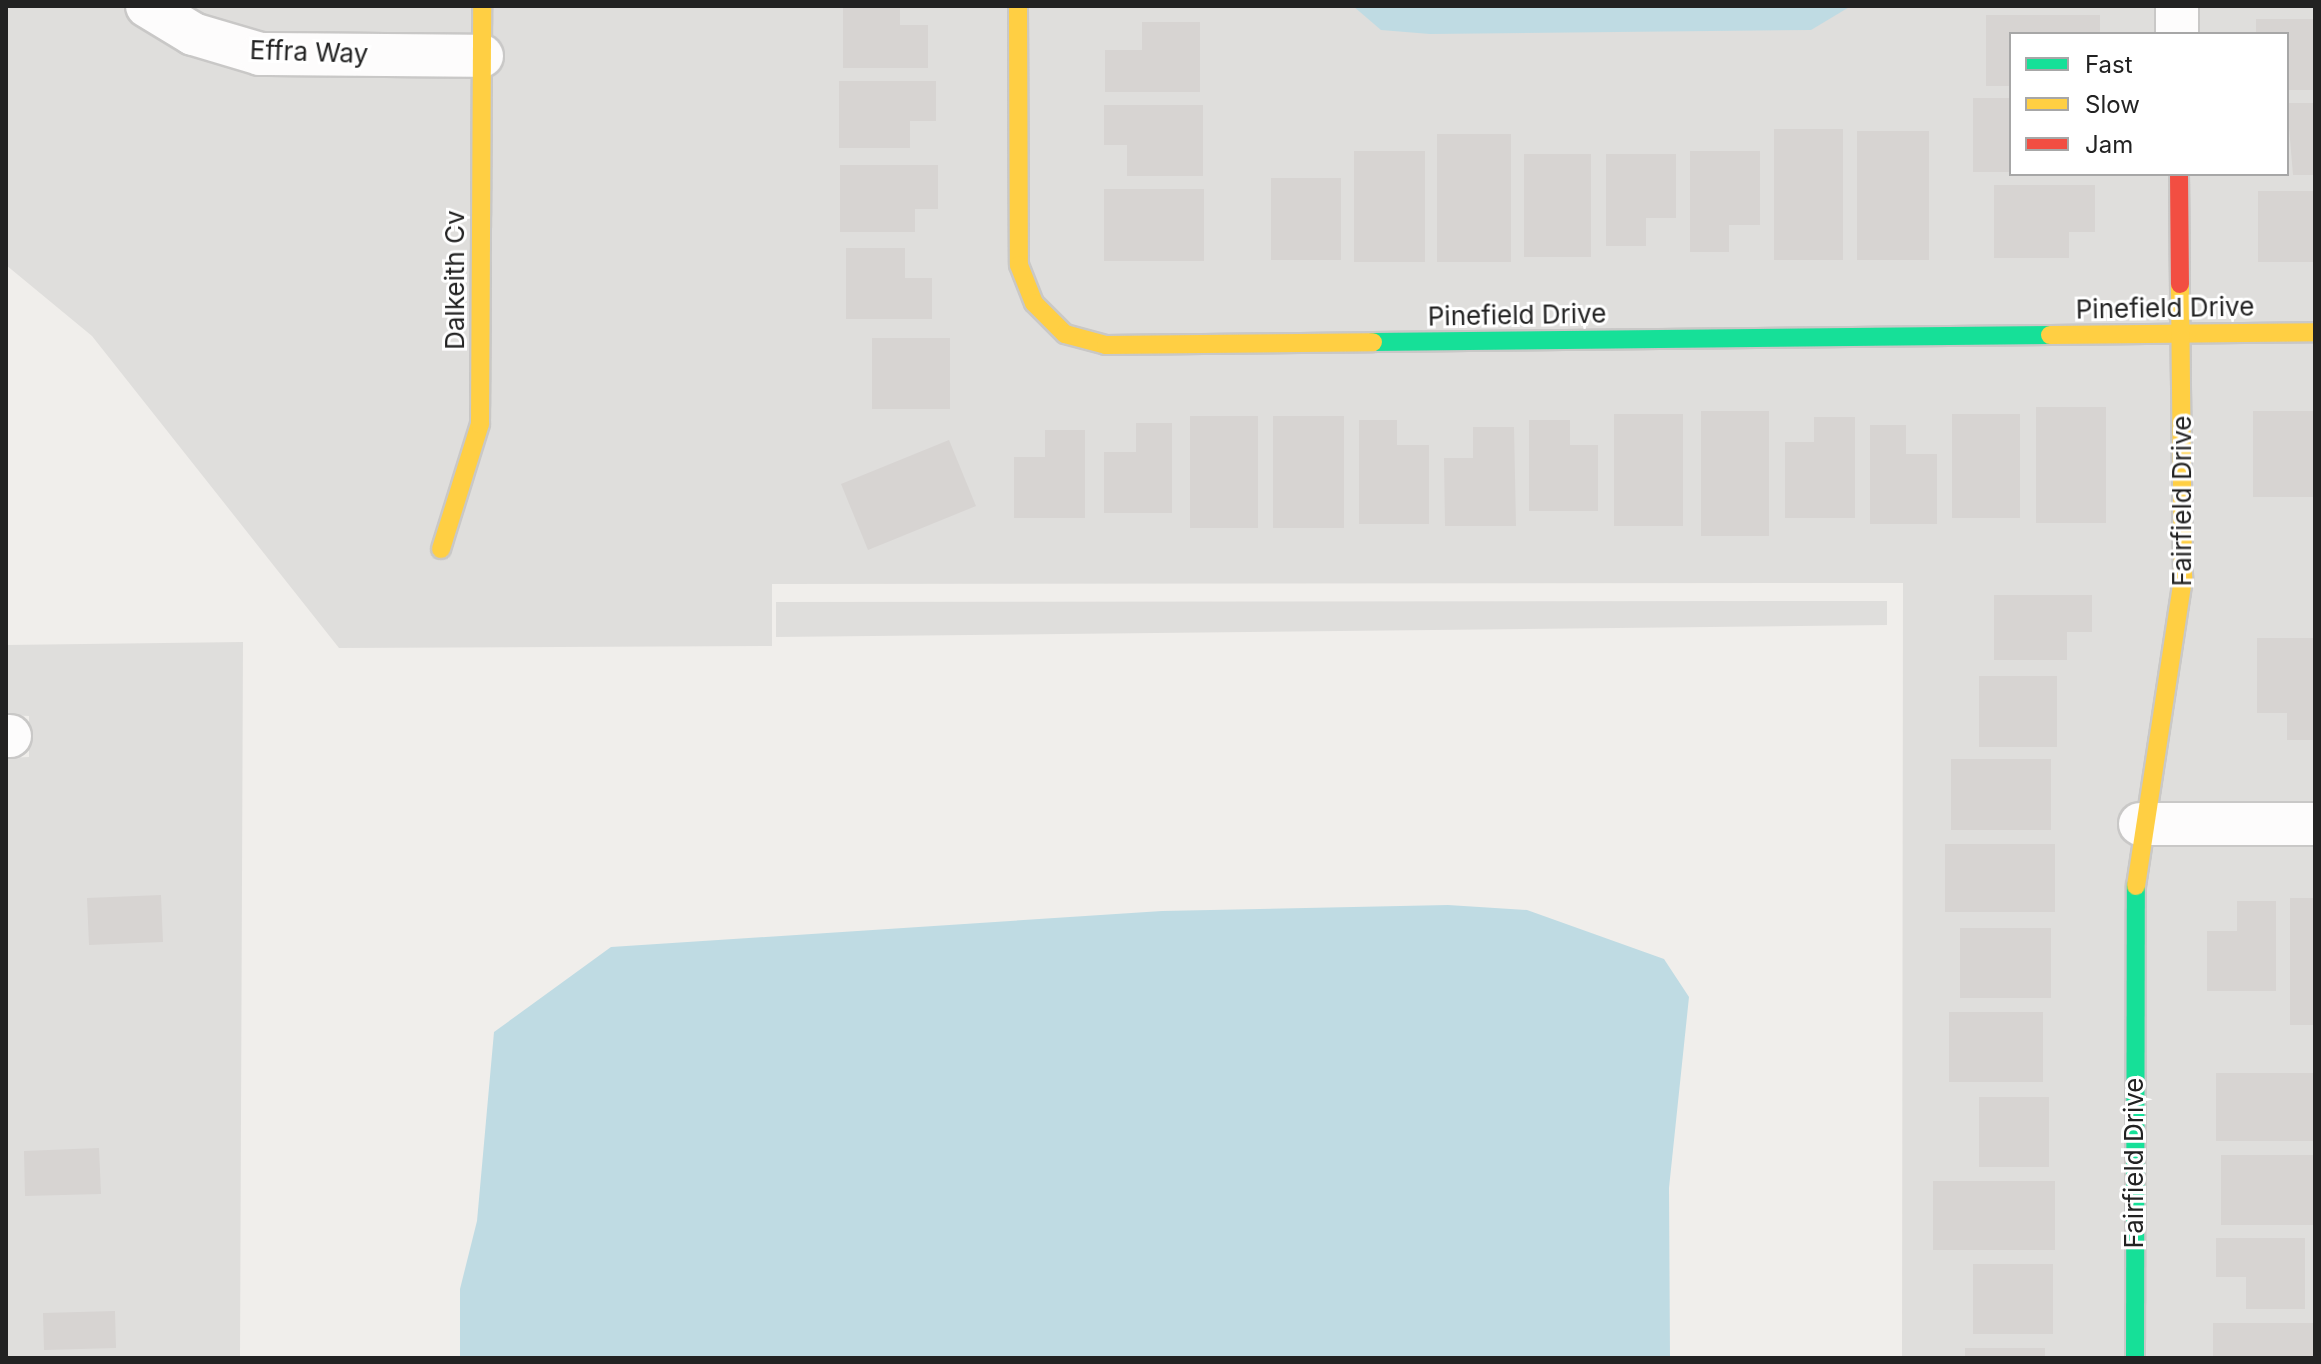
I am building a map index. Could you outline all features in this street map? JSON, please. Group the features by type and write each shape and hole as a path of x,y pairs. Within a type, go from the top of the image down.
{"street":[{"name":"Effra Way","path":"147,6 193,34 260,54 482,56"},
{"name":"Dalkeith Cv","path":"441,549 480,424 482,6"},
{"name":"Pinefield Drive","path":"1018,6 1019,265 1034,303 1065,334 1106,345 2315,332"},
{"path":"2177,6 2177,32"},
{"name":"Fairfield Drive","path":"2135,1358 2133,904 2140,824 2180,628 2179,176"},
{"path":"2140,824 2315,824"}],"shaded area":[{"path":"6,6 2315,6 2315,1358 1902,1358 1903,583 772,584 772,646 339,648 92,336 6,265"},
{"path":"1887,601 1887,625 776,637 776,602"},
{"path":"243,642 240,1358 6,1358 6,758 29,757 29,716 6,715 6,645"}],"water":[{"path":"1353,6 1851,6 1811,30 1430,34 1381,30"},
{"path":"1448,905 1527,910 1664,959 1689,997 1669,1188 1670,1358 460,1358 460,1289 477,1221 494,1032 611,947 1162,911"}],"building":[{"path":"843,6 900,6 900,25 928,25 928,68 843,68"},
{"path":"1986,15 2100,15 2100,32 2009,32 2009,86 1986,86"},
{"path":"2256,19 2315,19 2315,90 2289,90 2289,32 2256,32"},
{"path":"1142,22 1200,22 1200,92 1105,92 1105,50 1142,50"},
{"path":"839,81 936,81 936,121 910,121 910,148 839,148"},
{"path":"1973,98 2009,98 2009,172 1973,172"},
{"path":"2289,103 2315,103 2315,175 2293,175"},
{"path":"1104,105 1203,105 1203,176 1127,176 1127,145 1104,145"},
{"path":"1774,129 1843,129 1843,260 1774,260"},
{"path":"1857,131 1929,131 1929,260 1857,260"},
{"path":"1437,134 1511,134 1511,262 1437,262"},
{"path":"1354,151 1425,151 1425,262 1354,262"},
{"path":"1690,151 1760,151 1760,225 1729,225 1729,252 1690,252"},
{"path":"1524,154 1591,154 1591,257 1524,257"},
{"path":"1606,154 1676,154 1676,218 1646,218 1646,246 1606,246"},
{"path":"840,165 938,165 938,209 915,209 915,232 840,232"},
{"path":"1271,178 1341,178 1341,260 1271,260"},
{"path":"1994,185 2095,185 2095,232 2069,232 2069,258 1994,258"},
{"path":"1104,189 1204,189 1204,261 1104,261"},
{"path":"2258,191 2315,191 2315,262 2258,262"},
{"path":"846,248 905,248 905,278 932,278 932,319 846,319"},
{"path":"872,338 950,338 950,409 872,409"},
{"path":"2036,407 2106,407 2106,523 2036,523"},
{"path":"1701,411 1769,411 1769,536 1701,536"},
{"path":"2253,411 2315,411 2315,497 2253,497"},
{"path":"1614,414 1683,414 1683,526 1614,526"},
{"path":"1952,414 2020,414 2020,518 1952,518"},
{"path":"1190,416 1258,416 1258,528 1190,528"},
{"path":"1273,416 1344,416 1344,528 1273,528"},
{"path":"1814,417 1855,417 1855,518 1785,518 1785,442 1814,442"},
{"path":"1359,420 1397,420 1397,445 1429,445 1429,524 1359,524"},
{"path":"1529,420 1570,420 1570,445 1598,445 1598,511 1529,511"},
{"path":"1136,423 1172,423 1172,513 1104,513 1104,452 1136,452"},
{"path":"1870,425 1906,425 1906,454 1937,454 1937,524 1870,524"},
{"path":"1473,427 1514,427 1516,526 1445,526 1444,458 1473,458"},
{"path":"1045,430 1085,430 1085,518 1014,518 1014,457 1045,457"},
{"path":"949,440 976,506 868,550 841,484"},
{"path":"1994,595 2092,595 2092,632 2067,632 2067,660 1994,660"},
{"path":"2257,638 2315,638 2315,740 2287,740 2287,713 2257,713"},
{"path":"1979,676 2057,676 2057,747 1979,747"},
{"path":"1951,759 2051,759 2051,830 1951,830"},
{"path":"1945,844 2055,844 2055,912 1945,912"},
{"path":"161,895 163,942 89,945 87,898"},
{"path":"2290,898 2315,898 2315,1025 2290,1025"},
{"path":"2237,901 2276,901 2276,991 2207,991 2207,931 2237,931"},
{"path":"1960,928 2051,928 2051,998 1960,998"},
{"path":"1949,1012 2043,1012 2043,1082 1949,1082"},
{"path":"2216,1073 2315,1073 2315,1141 2216,1141"},
{"path":"1979,1097 2049,1097 2049,1167 1979,1167"},
{"path":"99,1148 101,1194 25,1196 24,1151"},
{"path":"2221,1155 2315,1155 2315,1225 2221,1225"},
{"path":"1933,1181 2055,1181 2055,1250 1933,1250"},
{"path":"2216,1238 2305,1238 2305,1309 2246,1309 2246,1277 2216,1277"},
{"path":"1973,1264 2053,1264 2053,1334 1973,1334"},
{"path":"115,1311 116,1348 44,1350 43,1313"},
{"path":"2213,1323 2315,1323 2315,1358 2213,1358"},
{"path":"1965,1348 2045,1348 2045,1358 1965,1358"}],"traffic: fast":[{"path":"1373,342 2050,335"},
{"path":"2135,1358 2136,886"}],"traffic: slow":[{"path":"441,549 480,424 482,6"},
{"path":"1018,6 1019,265 1034,303 1065,334 1106,345 1373,342"},
{"path":"2136,886 2183,578 2180,284"},
{"path":"2050,335 2315,332"}],"traffic: jam":[{"path":"2179,176 2180,284"}]}
